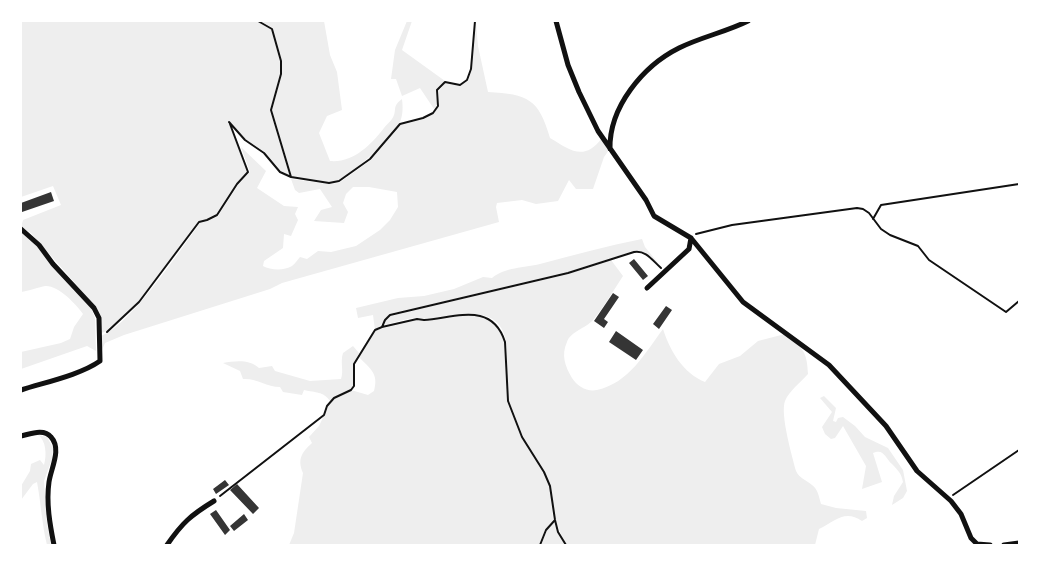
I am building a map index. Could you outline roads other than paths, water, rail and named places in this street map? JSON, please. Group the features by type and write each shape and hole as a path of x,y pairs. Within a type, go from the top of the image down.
{"street":[{"path":"556,21 568,64 598,131 646,200 654,216 691,238 743,302 829,365 886,426 917,471 948,498 961,514 972,538 978,544 990,545"},
{"path":"610,150 610,135 616,116 636,82 646,72 678,49 735,28 748,21"},
{"path":"21,229 40,245 54,264 94,308 99,318 100,360 90,368 21,390"},
{"path":"647,288 689,249 691,238"},
{"path":"21,436 33,433 47,434 52,437 55,446 56,458 49,484 50,524 54,545"},
{"path":"167,545 182,524 200,509 214,501"},
{"path":"1004,545 1019,543"}]}
